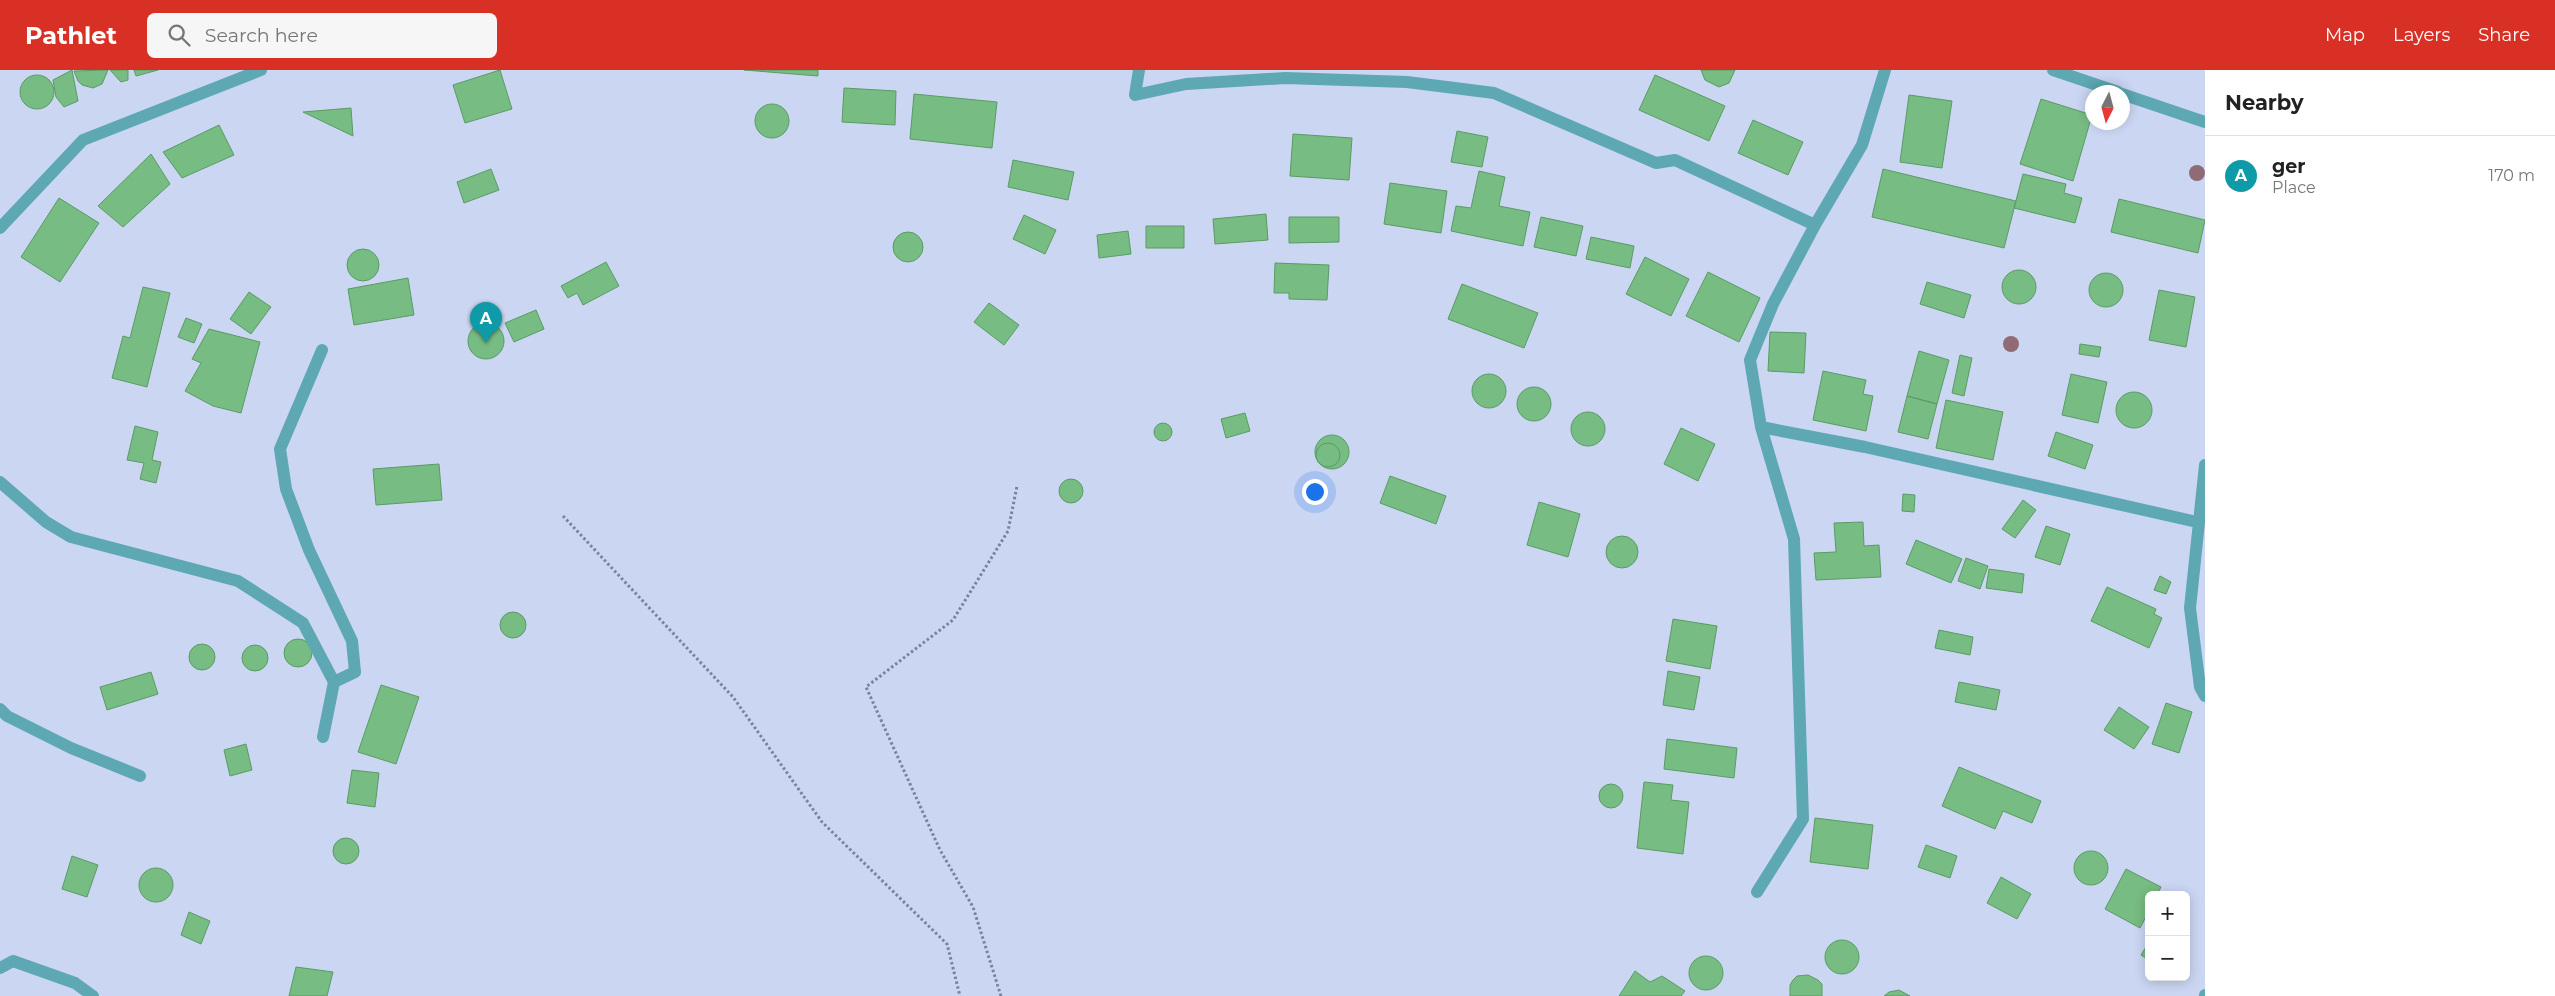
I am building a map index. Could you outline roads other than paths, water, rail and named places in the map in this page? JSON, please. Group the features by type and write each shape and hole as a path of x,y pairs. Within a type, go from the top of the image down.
{"street":[{"path":"0,228 83,140 261,70"},
{"path":"1139,70 1135,95 1186,84 1285,78 1407,82 1494,93 1656,164 1675,160 1815,225"},
{"path":"1757,892 1803,819 1794,539 1761,427 1750,360 1773,304 1815,225 1862,145 1885,70"},
{"path":"2053,70 2091,76 2106,85"},
{"path":"2130,97 2205,122"},
{"path":"322,350 280,449 286,489 309,550 352,641 355,672 334,682"},
{"path":"1761,427 1865,446 2197,522"},
{"path":"2205,465 2197,522 2190,608 2200,687 2205,696"},
{"path":"0,482 46,522 72,537 238,581 304,623 334,682 322,737"},
{"path":"0,709 7,716 71,748 140,776"},
{"path":"0,968 13,961 75,982 92,996"}],"place":[{"name":"ger","path":"486,343"}]}
